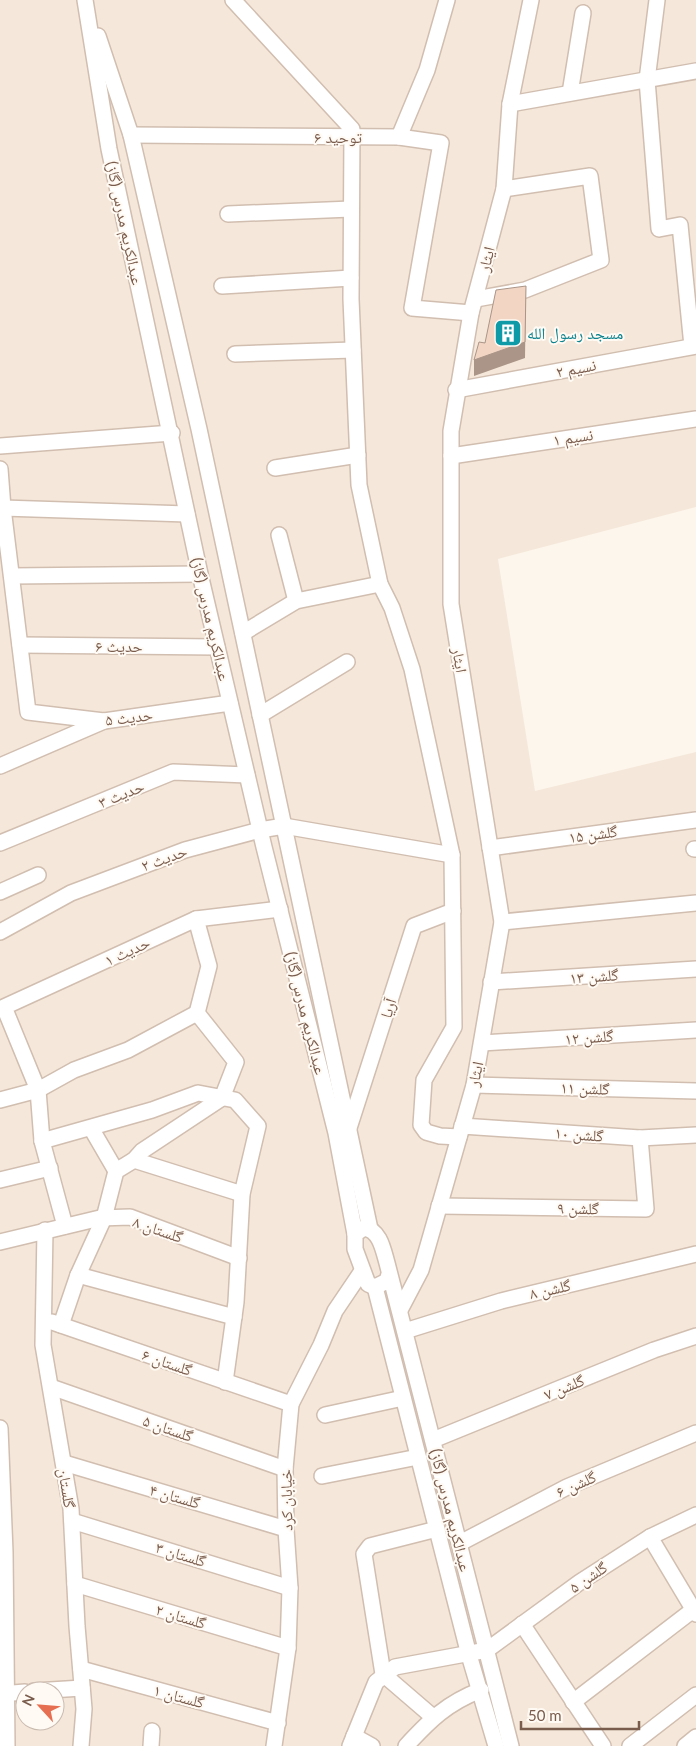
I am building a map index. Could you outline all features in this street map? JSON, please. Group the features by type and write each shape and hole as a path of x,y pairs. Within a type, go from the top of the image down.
{"street":[{"name":"عبدالکریم مدرس (گاز)","path":"86,0 131,135 199,429 370,1229 381,1242 406,1330 511,1746"},
{"name":"عبدالکریم مدرس (گاز)","path":"86,0 109,149 172,433 200,574 260,830 336,1133 355,1234 355,1249 362,1272"},
{"path":"233,0 352,129 352,137"},
{"path":"399,138 427,70 447,0"},
{"name":"ایثار","path":"400,1310 421,1270 474,1084 502,922 451,604 451,431 456,390 473,306 504,189 510,104 531,0"},
{"path":"657,0 647,80 659,229 680,225 694,346"},
{"path":"570,93 583,13"},
{"path":"510,104 696,71"},
{"name":"توحید ۶","path":"131,135 399,138 442,143 412,308 473,306"},
{"name":"گلشن ۱۰","path":"352,137 351,278 359,485 380,584 392,608 412,669 452,854 454,1027 424,1080 421,1125 426,1132 440,1136 460,1132 640,1138 696,1135"},
{"path":"473,306 525,290 601,260 590,176 504,189"},
{"path":"228,214 351,209"},
{"path":"222,286 351,278"},
{"name":"نسیم ۲","path":"456,390 694,346"},
{"path":"235,354 353,350"},
{"name":"نسیم ۱","path":"451,456 696,419"},
{"path":"0,446 172,433"},
{"path":"275,468 358,455"},
{"path":"0,469 5,557 12,576 20,645"},
{"path":"3,508 187,514"},
{"path":"278,534 296,601"},
{"path":"12,576 200,574"},
{"path":"243,633 296,601 380,584"},
{"name":"حدیث ۶","path":"20,645 217,647"},
{"name":"حدیث ۵","path":"20,645 28,712 104,721 230,703"},
{"path":"260,714 346,662"},
{"path":"0,766 104,721"},
{"name":"حدیث ۳","path":"0,843 174,772 247,775"},
{"name":"گلشن ۱۵","path":"490,848 696,820"},
{"name":"حدیث ۲","path":"0,932 71,893 185,850 260,830 284,826 452,854"},
{"path":"0,892 38,875"},
{"path":"502,922 696,903"},
{"name":"حدیث ۱","path":"6,1032 4,1007 196,919 280,909"},
{"name":"آریا","path":"349,1129 414,926 453,911"},
{"path":"0,1100 38,1090 74,1070 128,1050 197,1013 209,966 196,919"},
{"name":"گلشن ۱۳","path":"491,982 696,969"},
{"path":"62,1326 78,1275 104,1218 116,1172 134,1160 142,1151 222,1098 236,1062 197,1013"},
{"name":"گلشن ۱۲","path":"482,1043 696,1030"},
{"path":"6,1032 38,1090 42,1142 65,1226"},
{"name":"گلشن ۱۱","path":"474,1084 696,1091"},
{"path":"42,1142 152,1110 198,1093 235,1100 258,1126 242,1194 234,1316 225,1382"},
{"path":"90,1128 116,1172"},
{"name":"گلشن ۹","path":"439,1206 646,1210 640,1138"},
{"path":"134,1160 242,1194"},
{"path":"0,1180 50,1168"},
{"name":"گلستان ۸","path":"0,1242 45,1230 104,1218 130,1217 239,1258"},
{"path":"355,1234 364,1228 370,1229"},
{"name":"گلستان","path":"45,1230 43,1345 64,1463 72,1521 84,1709 81,1746"},
{"name":"گلشن ۸","path":"406,1330 501,1301 696,1254"},
{"path":"362,1272 368,1284 375,1287 387,1281 390,1274"},
{"name":"خیابان کرد","path":"274,1746 288,1648 290,1588 286,1529 285,1469 291,1404 321,1345 335,1311 362,1272"},
{"path":"78,1275 234,1316"},
{"name":"عبدالکریم مدرس (گاز)","path":"375,1287 469,1655 481,1690 496,1746"},
{"name":"گلستان ۶","path":"44,1320 291,1404"},
{"name":"گلشن ۷","path":"434,1440 654,1350 696,1336"},
{"name":"گلستان ۵","path":"50,1387 285,1469"},
{"path":"325,1415 404,1398"},
{"path":"0,1428 3,1693 7,1746"},
{"name":"گلشن ۶","path":"460,1543 567,1487 696,1434"},
{"path":"322,1476 418,1457"},
{"name":"گلستان ۴","path":"64,1463 286,1529"},
{"name":"گلشن ۵","path":"487,1650 580,1582 650,1537 696,1514"},
{"name":"گلستان ۳","path":"72,1521 290,1588"},
{"path":"433,1717 383,1674 364,1554 370,1546 437,1529"},
{"path":"574,1702 695,1612 689,1589 650,1537"},
{"name":"گلستان ۲","path":"75,1584 288,1648"},
{"path":"522,1624 603,1746"},
{"path":"372,1746 352,1741 376,1682 383,1674 395,1667 469,1655 487,1650"},
{"name":"گلستان ۱","path":"80,1668 278,1723"},
{"path":"65,1689 82,1688"},
{"path":"406,1746 433,1717 457,1700 481,1690"},
{"path":"630,1746 696,1695"},
{"path":"151,1746 152,1730"},
{"path":"685,1746 696,1737"}],"shaded area":[{"path":"0,0 696,0 696,507 498,559 535,791 696,752 696,1746 0,1746"}],"building":[{"name":"مسجد رسول الله","path":"526,286 525,342 474,360 479,342 485,343 496,290"}],"place":[{"name":"مسجد رسول الله","path":"508,333"}]}
